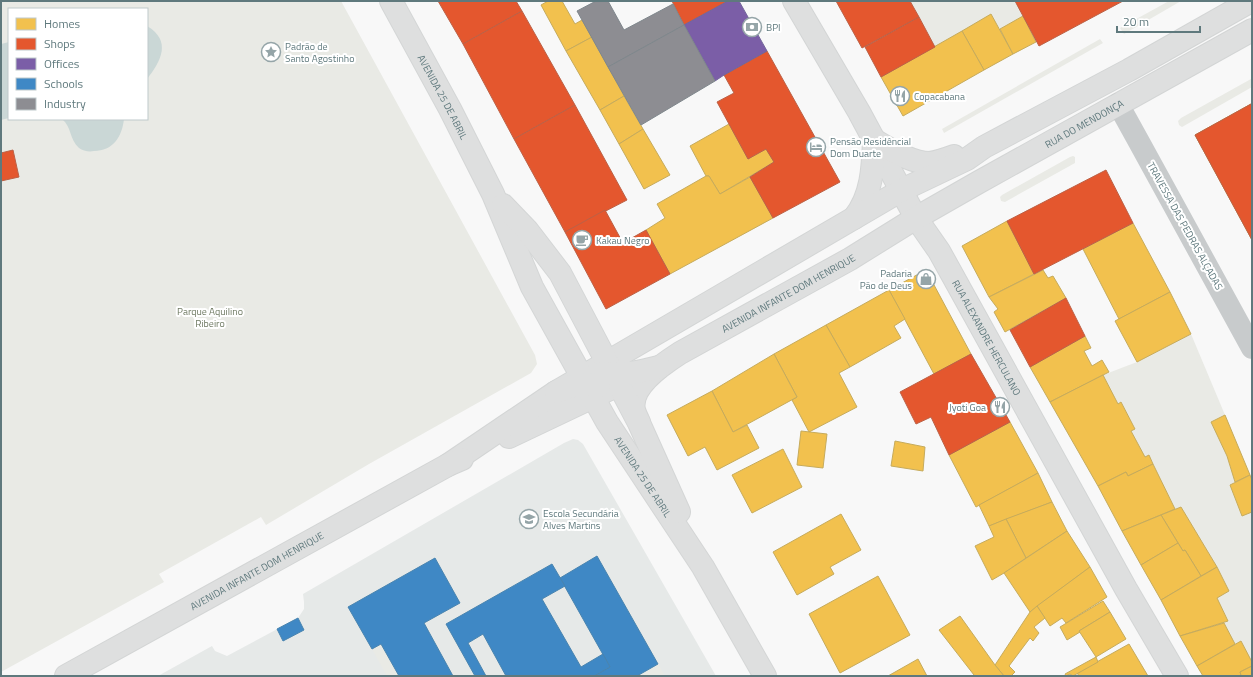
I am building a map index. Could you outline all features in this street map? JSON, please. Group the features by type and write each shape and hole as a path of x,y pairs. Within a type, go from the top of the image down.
{"main road":[{"name":"AVENIDA 25 DE ABRIL","path":"391,1 450,109 493,194 532,287 569,354 605,381 639,422 703,567"},
{"name":"RUA ALEXANDRE HERCULANO","path":"794,1 874,140 916,218 939,251 1126,589 1177,676"},
{"path":"748,315 773,291 792,276 873,231 887,218 897,205 902,190 967,159 984,147 1129,70 1251,1"},
{"name":"RUA DO MENDONÇA","path":"916,218 1252,30"},
{"path":"853,219 861,209 869,190 873,166 874,140 898,154 929,163 984,147"},
{"name":"AVENIDA INFANTE DOM HENRIQUE","path":"605,381 626,352 902,190"},
{"name":"AVENIDA 25 DE ABRIL","path":"493,194 526,230 560,273 592,333 605,381 607,422 703,567 765,676"},
{"name":"AVENIDA INFANTE DOM HENRIQUE","path":"639,422 634,409 636,395 645,380 659,367 680,353 850,259 916,218"},
{"name":"AVENIDA INFANTE DOM HENRIQUE","path":"66,676 560,402 605,381 728,304 756,284 782,260"},
{"path":"592,333 608,348 626,352"},
{"path":"569,354 572,364 571,372 560,402 583,408 589,408 595,411 607,422"},
{"name":"AVENIDA INFANTE DOM HENRIQUE","path":"605,381 659,367"}],"street":[{"name":"TRAVESSA DAS PEDRAS ALÇADAS","path":"1118,104 1252,348"}],"shaded area":[{"path":"148,27 160,38 162,45 160,58 148,78"},
{"path":"8,42 8,118 1,120 1,44"},
{"path":"63,120 124,120 119,137 111,146 106,149 90,151 79,148"},
{"name":"Escola Secundária Alves Martins","path":"573,439 578,440 583,444 716,676 158,676 212,646 215,651 227,656 298,618 304,609 303,594"}],"green space":[{"name":"Parque Aquilino Ribeiro","path":"1,1 341,1 535,355 537,364 531,373 369,464 266,525 261,517 159,574 164,582 1,672"},
{"path":"910,1 1015,1 1023,16 1000,29 991,15 935,47"},
{"path":"1169,1 1181,1 1124,34 1120,28"},
{"path":"1100,39 1103,43 944,133 942,129"},
{"path":"1251,79 1252,87 1182,127 1179,125 1178,121 1181,118"},
{"path":"1073,156 1075,157 1075,163 1005,202 1001,201 1000,197 1002,195"},
{"path":"1191,334 1225,415 1211,422 1227,456 1235,482 1230,485 1242,516 1252,512 1252,662 1241,641 1235,644 1224,623 1228,620 1217,598 1229,591 1217,567 1181,507 1175,509 1149,455 1145,457 1131,431 1135,428 1121,402 1118,404 1103,375 1137,362"},
{"path":"381,644 399,676 387,676 372,649"},
{"path":"658,664 665,676 637,676"}],"building: Homes":[{"path":"548,1 562,1 575,24 582,20 592,37 566,51 541,5"},
{"path":"991,14 1013,54 984,70 962,31"},
{"path":"1023,16 1036,42 1013,54 1000,29"},
{"path":"962,31 984,70 903,116 881,77"},
{"path":"592,37 624,96 600,110 566,51"},
{"path":"624,96 643,129 619,144 600,110"},
{"path":"1251,104 1252,105 1252,240 1195,135"},
{"path":"729,124 748,159 766,149 774,162 720,194 709,176 706,176 690,146"},
{"path":"643,129 670,175 644,189 619,144"},
{"path":"706,176 709,176 720,194 750,177 773,218 670,274 646,230 665,218 657,204"},
{"path":"1007,221 1034,274 989,297 962,246"},
{"path":"1133,223 1170,292 1119,319 1083,249"},
{"path":"926,270 971,354 934,374 889,290"},
{"path":"1043,270 1048,278 1053,276 1066,298 1005,332 994,312 998,309 989,297"},
{"path":"889,290 905,319 894,326 901,338 850,367 826,325"},
{"path":"1170,292 1191,334 1137,362 1115,321"},
{"path":"826,325 850,367 839,373 857,407 809,432 792,400 797,397 774,354"},
{"path":"1085,336 1091,348 1084,351 1092,366 1102,360 1109,372 1050,402 1030,367"},
{"path":"774,354 797,397 733,432 712,391"},
{"path":"1103,375 1118,404 1121,402 1135,429 1131,431 1145,457 1149,455 1153,464 1128,476 1126,472 1098,486 1050,402"},
{"path":"712,391 733,432 747,425 759,448 717,470 705,447 688,456 667,415"},
{"path":"1225,415 1250,475 1235,482 1227,456 1211,422"},
{"path":"1010,422 1038,473 976,507 949,455"},
{"path":"801,431 827,434 823,468 797,465"},
{"path":"895,441 925,447 923,471 891,466"},
{"path":"783,449 802,487 752,513 732,475"},
{"path":"1153,464 1175,509 1122,531 1098,486 1126,472 1128,476"},
{"path":"1038,473 1052,502 989,526 979,505"},
{"path":"1250,475 1252,480 1252,512 1242,516 1230,485"},
{"path":"1052,502 1067,531 1026,558 1006,519"},
{"path":"1181,507 1217,567 1201,576 1185,550 1183,551 1161,515"},
{"path":"841,514 861,550 830,567 834,574 797,595 773,552"},
{"path":"1161,515 1178,543 1141,565 1122,531"},
{"path":"1006,519 1026,558 992,580 975,546 994,537 989,526"},
{"path":"1067,531 1090,567 1030,612 1004,573"},
{"path":"1178,543 1183,551 1185,550 1201,576 1161,600 1141,565"},
{"path":"1090,567 1107,597 1066,623 1062,618 1050,626 1037,606"},
{"path":"1217,567 1229,591 1217,598 1228,621 1180,636 1161,600"},
{"path":"878,576 910,635 840,673 809,614"},
{"path":"1103,601 1110,612 1067,640 1060,627"},
{"path":"1037,606 1045,618 1034,627 1039,633 1033,641 1030,638 1009,666 1015,672 1011,676 1004,676 995,665 1030,612"},
{"path":"1110,612 1126,639 1096,657 1079,631"},
{"path":"960,616 1004,676 972,676 974,675 939,630"},
{"path":"1224,623 1235,644 1197,666 1180,636"},
{"path":"1241,641 1252,662 1252,666 1240,672 1241,675 1239,676 1203,676 1197,666"},
{"path":"1129,644 1148,676 1079,676 1077,673"},
{"path":"1096,657 1098,662 1073,676 1070,674 1066,676 1065,674"},
{"path":"918,659 927,676 888,676"},
{"path":"1252,666 1252,676 1239,676 1241,675 1240,672"}],"building: Shops":[{"path":"438,1 516,1 522,11 463,44"},
{"path":"672,1 728,1 684,25"},
{"path":"836,1 910,1 919,17 862,48"},
{"path":"1015,1 1123,1 1039,46"},
{"path":"522,11 575,105 514,139 463,44"},
{"path":"919,17 935,47 881,77 865,47"},
{"path":"767,51 840,182 773,218 750,177 774,162 766,149 748,159 717,102 734,93 724,75"},
{"path":"1251,104 1252,105 1252,240 1195,135"},
{"path":"575,105 627,200 565,232 514,139"},
{"path":"13,150 19,177 1,181 1,153"},
{"path":"1106,170 1133,223 1034,274 1007,221"},
{"path":"605,210 623,243 646,230 670,274 606,309 565,232"},
{"path":"1066,298 1085,336 1030,367 1010,330"},
{"path":"971,354 1010,422 949,455 931,417 916,424 900,392"}],"building: Offices":[{"path":"728,1 739,1 767,51 715,81 684,25"}],"building: Schools":[{"path":"597,556 658,664 637,676 594,676 610,667 560,578"},
{"path":"435,558 460,603 424,623 453,676 399,676 381,644 372,649 348,607"},
{"path":"552,564 565,586 542,599 581,667 603,654 610,667 594,676 506,676 483,634 468,643 486,676 475,676 446,624"},
{"path":"298,618 304,630 283,641 277,629"}],"building: Industry":[{"path":"596,1 608,1 624,30 673,4 684,25 608,67 577,11"},
{"path":"684,25 715,81 641,125 608,67"}],"place":[{"name":"BPI","path":"752,27"},
{"name":"Padrão de Santo Agostinho","path":"271,52"},
{"name":"Copacabana","path":"900,96"},
{"name":"Pensão Residêncial Dom Duarte","path":"816,147"},
{"name":"Kakau Negro","path":"582,240"},
{"name":"Padaria Pão de Deus","path":"926,279"},
{"name":"Jyoti Goa","path":"1000,407"},
{"name":"Escola Secundária Alves Martins","path":"529,519"}]}
